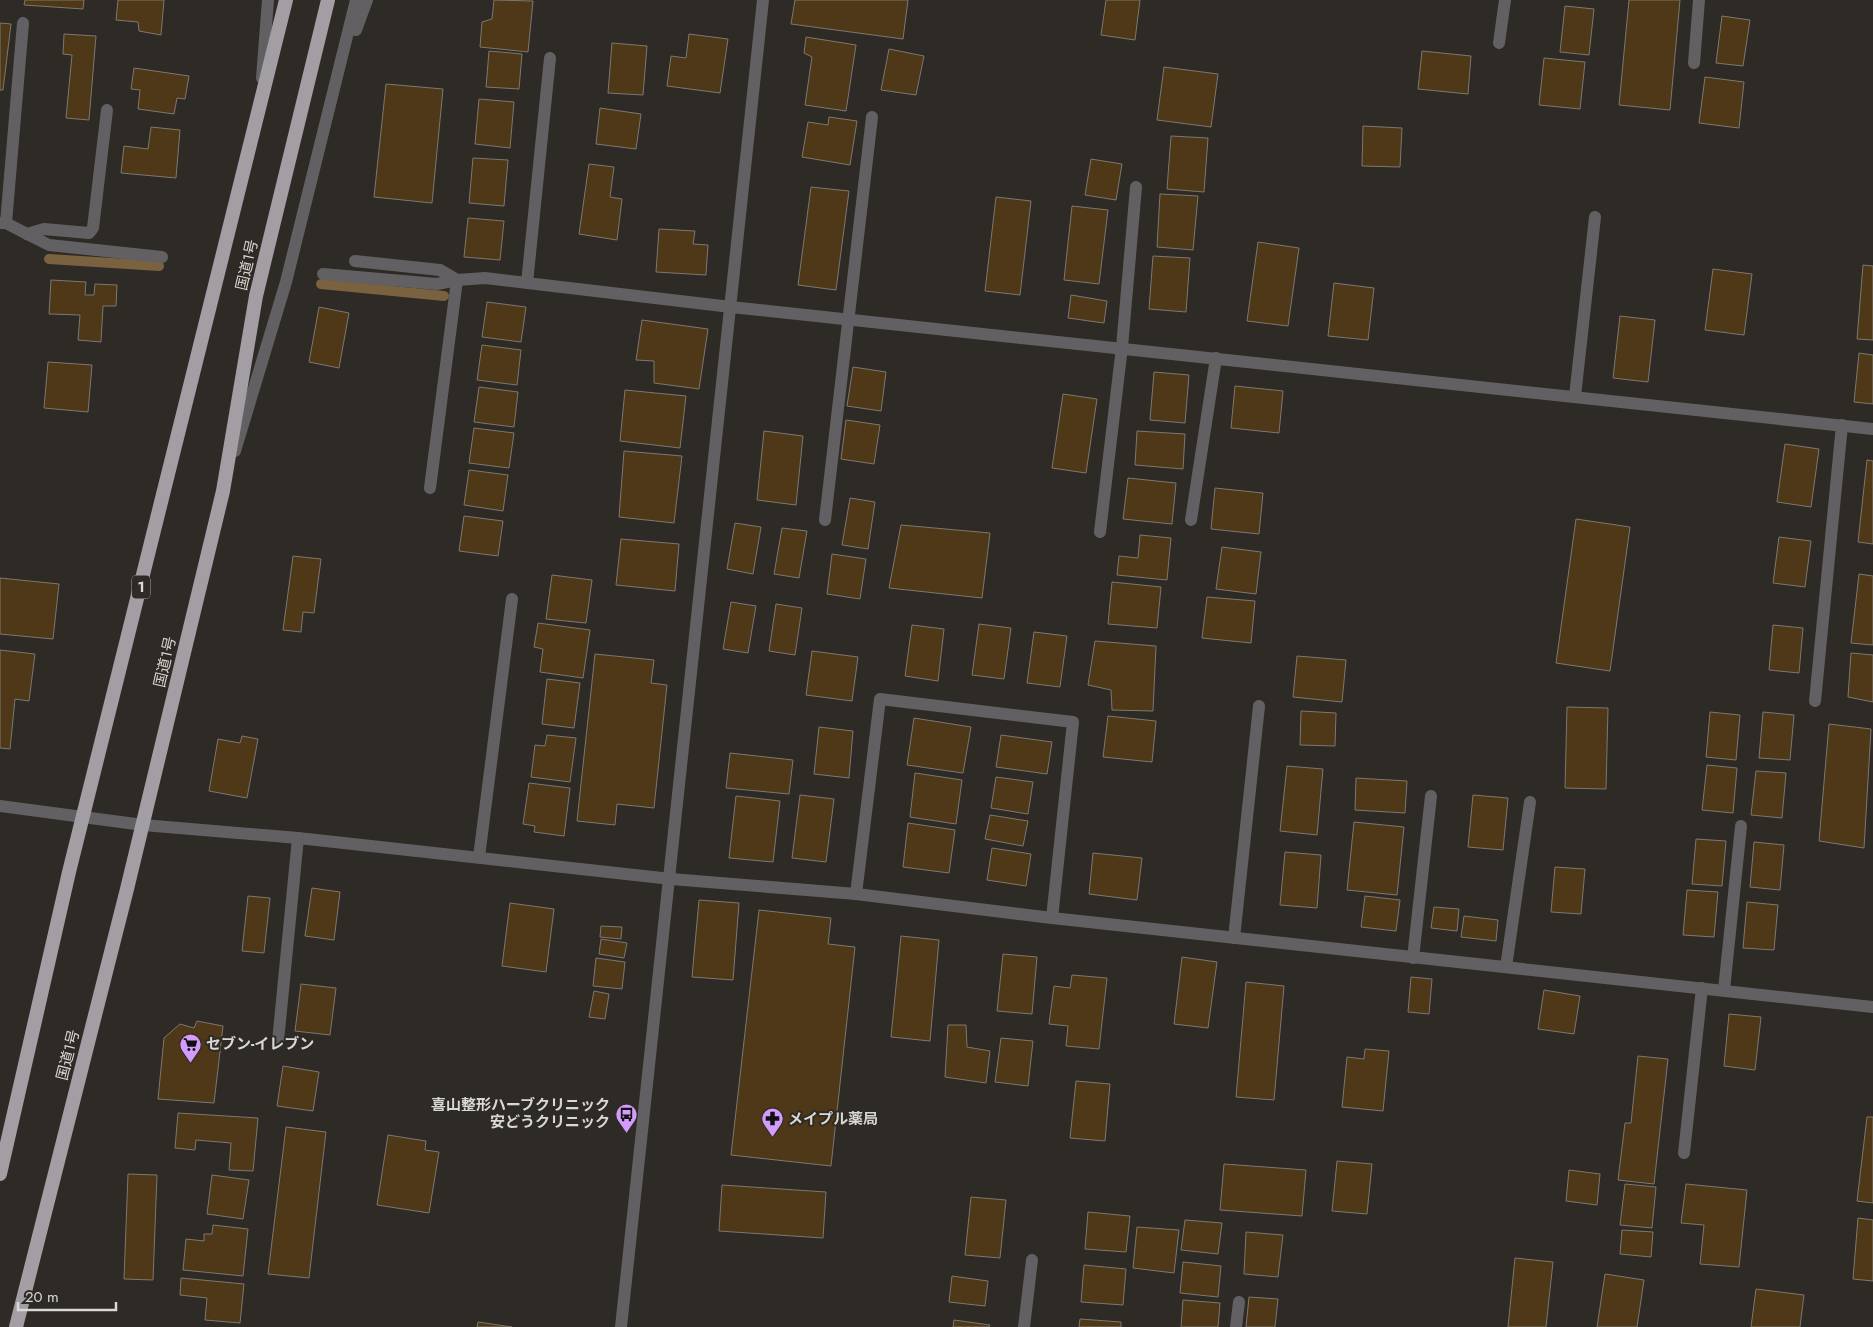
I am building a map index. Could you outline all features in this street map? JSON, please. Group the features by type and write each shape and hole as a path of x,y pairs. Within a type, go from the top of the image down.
{"highway":[{"name":"国道1号","path":"0,1174 83,816 286,0"},
{"name":"国道1号","path":"16,1327 143,825 223,491 256,296 328,0"}],"street":[{"path":"260,110 268,0"},
{"path":"223,491 286,282 356,0"},
{"path":"334,91 367,0"},
{"path":"622,1327 763,0"},
{"path":"1499,43 1505,0"},
{"path":"1694,63 1699,0"},
{"path":"23,23 3,223 49,245 162,257"},
{"path":"527,282 550,58"},
{"path":"27,234 44,229 89,233 93,228 107,110"},
{"path":"825,520 872,117"},
{"path":"1100,532 1122,347 1136,187"},
{"path":"1574,396 1595,217"},
{"path":"354,261 440,270 457,280"},
{"path":"323,274 437,284 485,278 527,282 731,307 1122,347 1873,429"},
{"path":"430,488 457,280"},
{"path":"1191,520 1216,358"},
{"path":"1814,701 1842,425"},
{"path":"479,856 512,599"},
{"path":"856,894 880,699 1073,722 1052,918"},
{"path":"1234,938 1259,706"},
{"path":"1413,958 1431,796"},
{"path":"1506,967 1530,802"},
{"path":"0,806 143,825 479,856 671,879 856,894 1052,918 1873,1007"},
{"path":"1724,990 1741,826"},
{"path":"278,1041 298,838"},
{"path":"1684,1153 1702,988"},
{"path":"1024,1327 1032,1260"},
{"path":"1236,1327 1239,1302"}],"building":[{"path":"25,0 84,0 83,9 24,5"},
{"path":"118,0 164,0 161,35 139,31 138,22 116,20"},
{"path":"494,0 533,1 528,52 480,47 482,22 492,19"},
{"path":"795,0 908,0 903,39 791,24"},
{"path":"1106,0 1140,0 1135,40 1101,35"},
{"path":"1629,0 1680,0 1670,110 1619,105"},
{"path":"1565,6 1594,9 1589,55 1560,52"},
{"path":"1722,16 1750,20 1743,66 1716,63"},
{"path":"0,23 11,24 3,90 0,90"},
{"path":"64,34 96,36 89,120 66,118 72,55 63,54"},
{"path":"689,34 728,39 720,93 667,86 671,56 686,58"},
{"path":"806,37 856,45 846,111 805,105 812,57 804,53"},
{"path":"612,43 647,46 643,95 608,93"},
{"path":"889,49 924,56 916,95 881,90"},
{"path":"489,51 522,54 519,89 486,87"},
{"path":"1422,51 1471,56 1468,94 1418,89"},
{"path":"1544,58 1585,62 1580,109 1539,105"},
{"path":"1164,67 1218,74 1211,127 1157,120"},
{"path":"134,68 189,76 185,99 177,98 174,114 138,109 140,90 131,89"},
{"path":"1705,77 1744,82 1739,128 1699,123"},
{"path":"386,84 443,89 432,203 374,197"},
{"path":"479,99 514,102 510,148 475,144"},
{"path":"600,108 641,114 636,149 596,144"},
{"path":"829,117 857,121 850,165 802,157 808,122 828,125"},
{"path":"1363,126 1402,128 1400,167 1362,166"},
{"path":"151,127 180,130 176,178 121,173 124,146 148,149"},
{"path":"1171,136 1208,138 1204,192 1167,189"},
{"path":"473,158 508,160 504,206 469,203"},
{"path":"1091,159 1122,164 1116,200 1085,195"},
{"path":"589,164 614,167 610,197 622,199 617,240 579,234"},
{"path":"811,187 849,191 836,290 798,285"},
{"path":"1160,194 1198,196 1193,250 1157,247"},
{"path":"996,197 1031,201 1020,295 985,291"},
{"path":"1072,206 1108,210 1099,284 1064,280"},
{"path":"468,218 504,221 500,260 464,257"},
{"path":"659,229 695,231 693,244 708,245 706,275 656,272"},
{"path":"1258,242 1299,248 1288,326 1247,321"},
{"path":"1153,256 1190,258 1186,312 1149,309"},
{"path":"1863,265 1873,266 1873,340 1857,339"},
{"path":"1713,269 1752,274 1744,335 1705,330"},
{"path":"51,280 86,282 85,295 94,295 95,284 117,285 116,306 103,306 101,342 78,340 80,315 49,314"},
{"path":"1334,283 1374,288 1368,340 1328,336"},
{"path":"1071,295 1107,301 1104,323 1068,318"},
{"path":"487,302 526,307 521,342 482,337"},
{"path":"319,307 349,313 339,368 309,362"},
{"path":"1620,316 1655,320 1648,382 1613,378"},
{"path":"642,320 708,329 699,389 654,383 654,361 636,360"},
{"path":"482,345 521,350 517,385 477,380"},
{"path":"1859,353 1873,355 1873,404 1854,402"},
{"path":"48,362 92,365 88,412 44,408"},
{"path":"853,367 886,372 881,411 847,406"},
{"path":"1154,372 1189,375 1185,423 1150,420"},
{"path":"1235,386 1283,391 1279,433 1231,428"},
{"path":"479,387 518,392 514,427 474,422"},
{"path":"625,390 686,396 680,448 620,441"},
{"path":"1063,394 1097,399 1086,473 1052,468"},
{"path":"846,420 880,425 874,464 841,459"},
{"path":"474,428 514,433 509,468 469,463"},
{"path":"764,431 803,436 796,505 757,500"},
{"path":"1137,431 1185,434 1183,469 1135,465"},
{"path":"1785,444 1819,449 1811,507 1777,502"},
{"path":"624,451 682,456 674,523 619,517"},
{"path":"1867,460 1873,461 1873,544 1858,542"},
{"path":"469,470 508,475 503,511 464,505"},
{"path":"1128,478 1176,483 1172,524 1123,519"},
{"path":"1215,488 1263,493 1259,534 1211,529"},
{"path":"850,498 875,502 868,549 842,545"},
{"path":"464,516 503,521 498,556 459,551"},
{"path":"1576,519 1630,527 1610,671 1556,663"},
{"path":"735,523 761,527 753,574 727,569"},
{"path":"901,525 990,533 982,598 889,588"},
{"path":"782,528 807,531 799,578 774,574"},
{"path":"1140,535 1171,538 1167,580 1117,575 1119,556 1138,558"},
{"path":"1779,537 1811,541 1805,587 1773,583"},
{"path":"621,539 679,544 675,591 616,585"},
{"path":"1222,547 1261,552 1256,594 1216,589"},
{"path":"832,554 866,559 860,599 827,594"},
{"path":"293,556 321,559 314,613 303,612 301,632 283,630"},
{"path":"1859,574 1873,576 1873,645 1851,643"},
{"path":"552,575 592,580 586,623 546,619"},
{"path":"0,578 59,584 53,639 0,634"},
{"path":"1112,582 1161,587 1157,628 1108,624"},
{"path":"1207,597 1255,601 1251,643 1202,638"},
{"path":"731,602 756,606 748,653 723,649"},
{"path":"776,604 802,608 795,655 769,651"},
{"path":"538,623 590,630 583,678 540,672 543,649 534,647"},
{"path":"979,624 1011,628 1004,679 972,675"},
{"path":"912,625 944,629 938,681 905,676"},
{"path":"1773,625 1803,628 1799,673 1769,670"},
{"path":"1034,632 1067,636 1060,687 1027,683"},
{"path":"1095,641 1156,646 1153,711 1112,710 1111,690 1088,685"},
{"path":"0,650 35,654 29,701 15,699 10,749 0,748"},
{"path":"812,651 858,657 852,701 806,695"},
{"path":"1851,653 1873,655 1873,702 1848,697"},
{"path":"595,654 654,660 651,683 667,685 654,808 617,804 615,825 577,821"},
{"path":"1297,656 1346,660 1342,702 1293,697"},
{"path":"547,679 580,683 574,728 542,724"},
{"path":"1567,707 1608,708 1606,789 1565,788"},
{"path":"1301,711 1336,713 1335,746 1300,745"},
{"path":"1710,712 1740,715 1736,760 1706,757"},
{"path":"1763,712 1794,715 1790,760 1759,758"},
{"path":"1108,716 1156,721 1152,762 1103,757"},
{"path":"914,718 971,727 963,773 907,765"},
{"path":"1829,724 1871,729 1864,848 1819,841"},
{"path":"819,727 853,731 849,778 814,774"},
{"path":"547,735 576,738 570,782 531,777 535,745 545,746"},
{"path":"1001,735 1052,742 1047,774 996,767"},
{"path":"242,736 258,739 247,798 209,791 218,739 240,743"},
{"path":"730,753 793,760 789,794 726,788"},
{"path":"1707,765 1737,768 1733,813 1702,810"},
{"path":"1287,766 1323,769 1317,835 1280,831"},
{"path":"1756,771 1786,773 1782,818 1751,815"},
{"path":"915,773 962,780 956,824 910,817"},
{"path":"996,777 1033,782 1028,814 991,808"},
{"path":"1356,778 1407,781 1405,813 1355,810"},
{"path":"529,783 570,788 564,836 534,832 535,826 523,824"},
{"path":"800,795 834,799 826,862 792,858"},
{"path":"1473,795 1508,798 1503,850 1468,847"},
{"path":"736,796 780,801 773,862 729,858"},
{"path":"990,815 1028,821 1023,846 985,839"},
{"path":"1354,822 1404,827 1397,895 1347,890"},
{"path":"908,823 955,830 949,873 903,867"},
{"path":"1696,839 1726,841 1722,886 1692,884"},
{"path":"1754,842 1784,845 1780,890 1750,887"},
{"path":"992,848 1031,854 1026,886 987,880"},
{"path":"1285,852 1321,855 1317,908 1280,905"},
{"path":"1093,853 1142,858 1137,900 1089,894"},
{"path":"1555,867 1585,869 1581,914 1551,912"},
{"path":"312,888 340,892 334,940 305,936"},
{"path":"1687,890 1718,892 1714,937 1683,935"},
{"path":"248,896 270,898 264,953 242,951"},
{"path":"1365,896 1400,900 1396,931 1361,927"},
{"path":"699,900 739,903 733,980 692,977"},
{"path":"1747,902 1778,905 1774,950 1743,948"},
{"path":"510,903 554,909 546,972 502,966"},
{"path":"1434,907 1459,909 1457,931 1431,928"},
{"path":"759,910 831,918 828,944 855,947 831,1166 731,1155"},
{"path":"1464,916 1498,920 1496,941 1461,937"},
{"path":"601,926 622,927 621,939 600,937"},
{"path":"901,936 939,940 930,1041 891,1037"},
{"path":"601,939 627,943 624,958 599,954"},
{"path":"1003,954 1037,957 1032,1014 997,1011"},
{"path":"1182,957 1217,962 1208,1028 1174,1024"},
{"path":"596,958 625,962 622,989 593,986"},
{"path":"1072,975 1107,978 1099,1049 1066,1046 1068,1026 1049,1024 1054,986 1070,988"},
{"path":"1411,977 1432,979 1429,1014 1408,1012"},
{"path":"1246,982 1284,986 1274,1100 1236,1097"},
{"path":"301,984 336,988 330,1035 295,1031"},
{"path":"1544,990 1580,996 1574,1034 1538,1029"},
{"path":"594,991 609,994 605,1019 589,1017"},
{"path":"1729,1014 1761,1017 1755,1070 1724,1066"},
{"path":"197,1021 223,1026 214,1103 158,1099 164,1038 180,1024 194,1028"},
{"path":"948,1025 966,1025 967,1047 990,1051 986,1083 945,1077"},
{"path":"1001,1038 1033,1041 1028,1086 995,1082"},
{"path":"1365,1049 1389,1051 1383,1111 1342,1107 1347,1057 1364,1059"},
{"path":"1638,1056 1668,1059 1654,1184 1618,1180 1625,1123 1631,1123"},
{"path":"283,1066 319,1072 313,1111 277,1106"},
{"path":"1076,1081 1110,1084 1105,1141 1070,1138"},
{"path":"178,1113 258,1118 253,1171 229,1170 231,1143 196,1140 195,1150 175,1148"},
{"path":"1867,1117 1873,1117 1873,1203 1857,1201"},
{"path":"286,1127 326,1132 309,1278 268,1274"},
{"path":"388,1135 426,1141 425,1150 439,1152 429,1213 377,1205"},
{"path":"1337,1161 1372,1164 1367,1214 1332,1211"},
{"path":"1224,1164 1306,1170 1302,1216 1220,1210"},
{"path":"1569,1170 1600,1174 1597,1205 1566,1201"},
{"path":"128,1174 157,1175 153,1280 124,1279"},
{"path":"212,1175 249,1180 243,1219 207,1214"},
{"path":"1625,1184 1656,1187 1652,1228 1620,1225"},
{"path":"1686,1184 1747,1190 1739,1267 1700,1264 1704,1225 1681,1223"},
{"path":"722,1185 826,1192 823,1238 719,1231"},
{"path":"971,1197 1006,1200 1000,1258 965,1255"},
{"path":"1088,1212 1130,1216 1126,1252 1085,1249"},
{"path":"1858,1218 1873,1220 1873,1281 1853,1279"},
{"path":"1185,1220 1222,1223 1218,1254 1181,1250"},
{"path":"213,1225 248,1229 243,1276 183,1270 186,1239 204,1241 204,1234 212,1234"},
{"path":"1137,1227 1179,1230 1174,1273 1133,1268"},
{"path":"1622,1230 1653,1232 1651,1257 1620,1254"},
{"path":"1246,1232 1283,1235 1278,1277 1244,1274"},
{"path":"1515,1258 1553,1262 1546,1327 1508,1327"},
{"path":"1183,1262 1221,1266 1218,1297 1180,1293"},
{"path":"1084,1265 1126,1269 1123,1305 1081,1302"},
{"path":"1605,1274 1644,1280 1637,1327 1597,1327"},
{"path":"952,1276 988,1281 985,1306 949,1302"},
{"path":"181,1278 244,1284 240,1323 205,1320 207,1298 180,1295"},
{"path":"1756,1289 1804,1295 1800,1327 1751,1327"},
{"path":"1249,1297 1278,1299 1275,1327 1246,1327"},
{"path":"1183,1300 1220,1303 1218,1327 1181,1327"},
{"path":"1080,1319 1121,1322 1121,1327 1079,1327"},
{"path":"954,1320 990,1325 989,1327 953,1327"},
{"path":"478,1322 512,1327 477,1327"}],"waterway":[{"path":"49,259 159,266"},
{"path":"321,284 444,296"}],"place":[{"name":"セブン-イレブン","path":"190,1063"},
{"name":"喜山整形ハーブクリニック 安どうクリニック","path":"626,1133"},
{"name":"メイプル薬局","path":"772,1138"}]}
